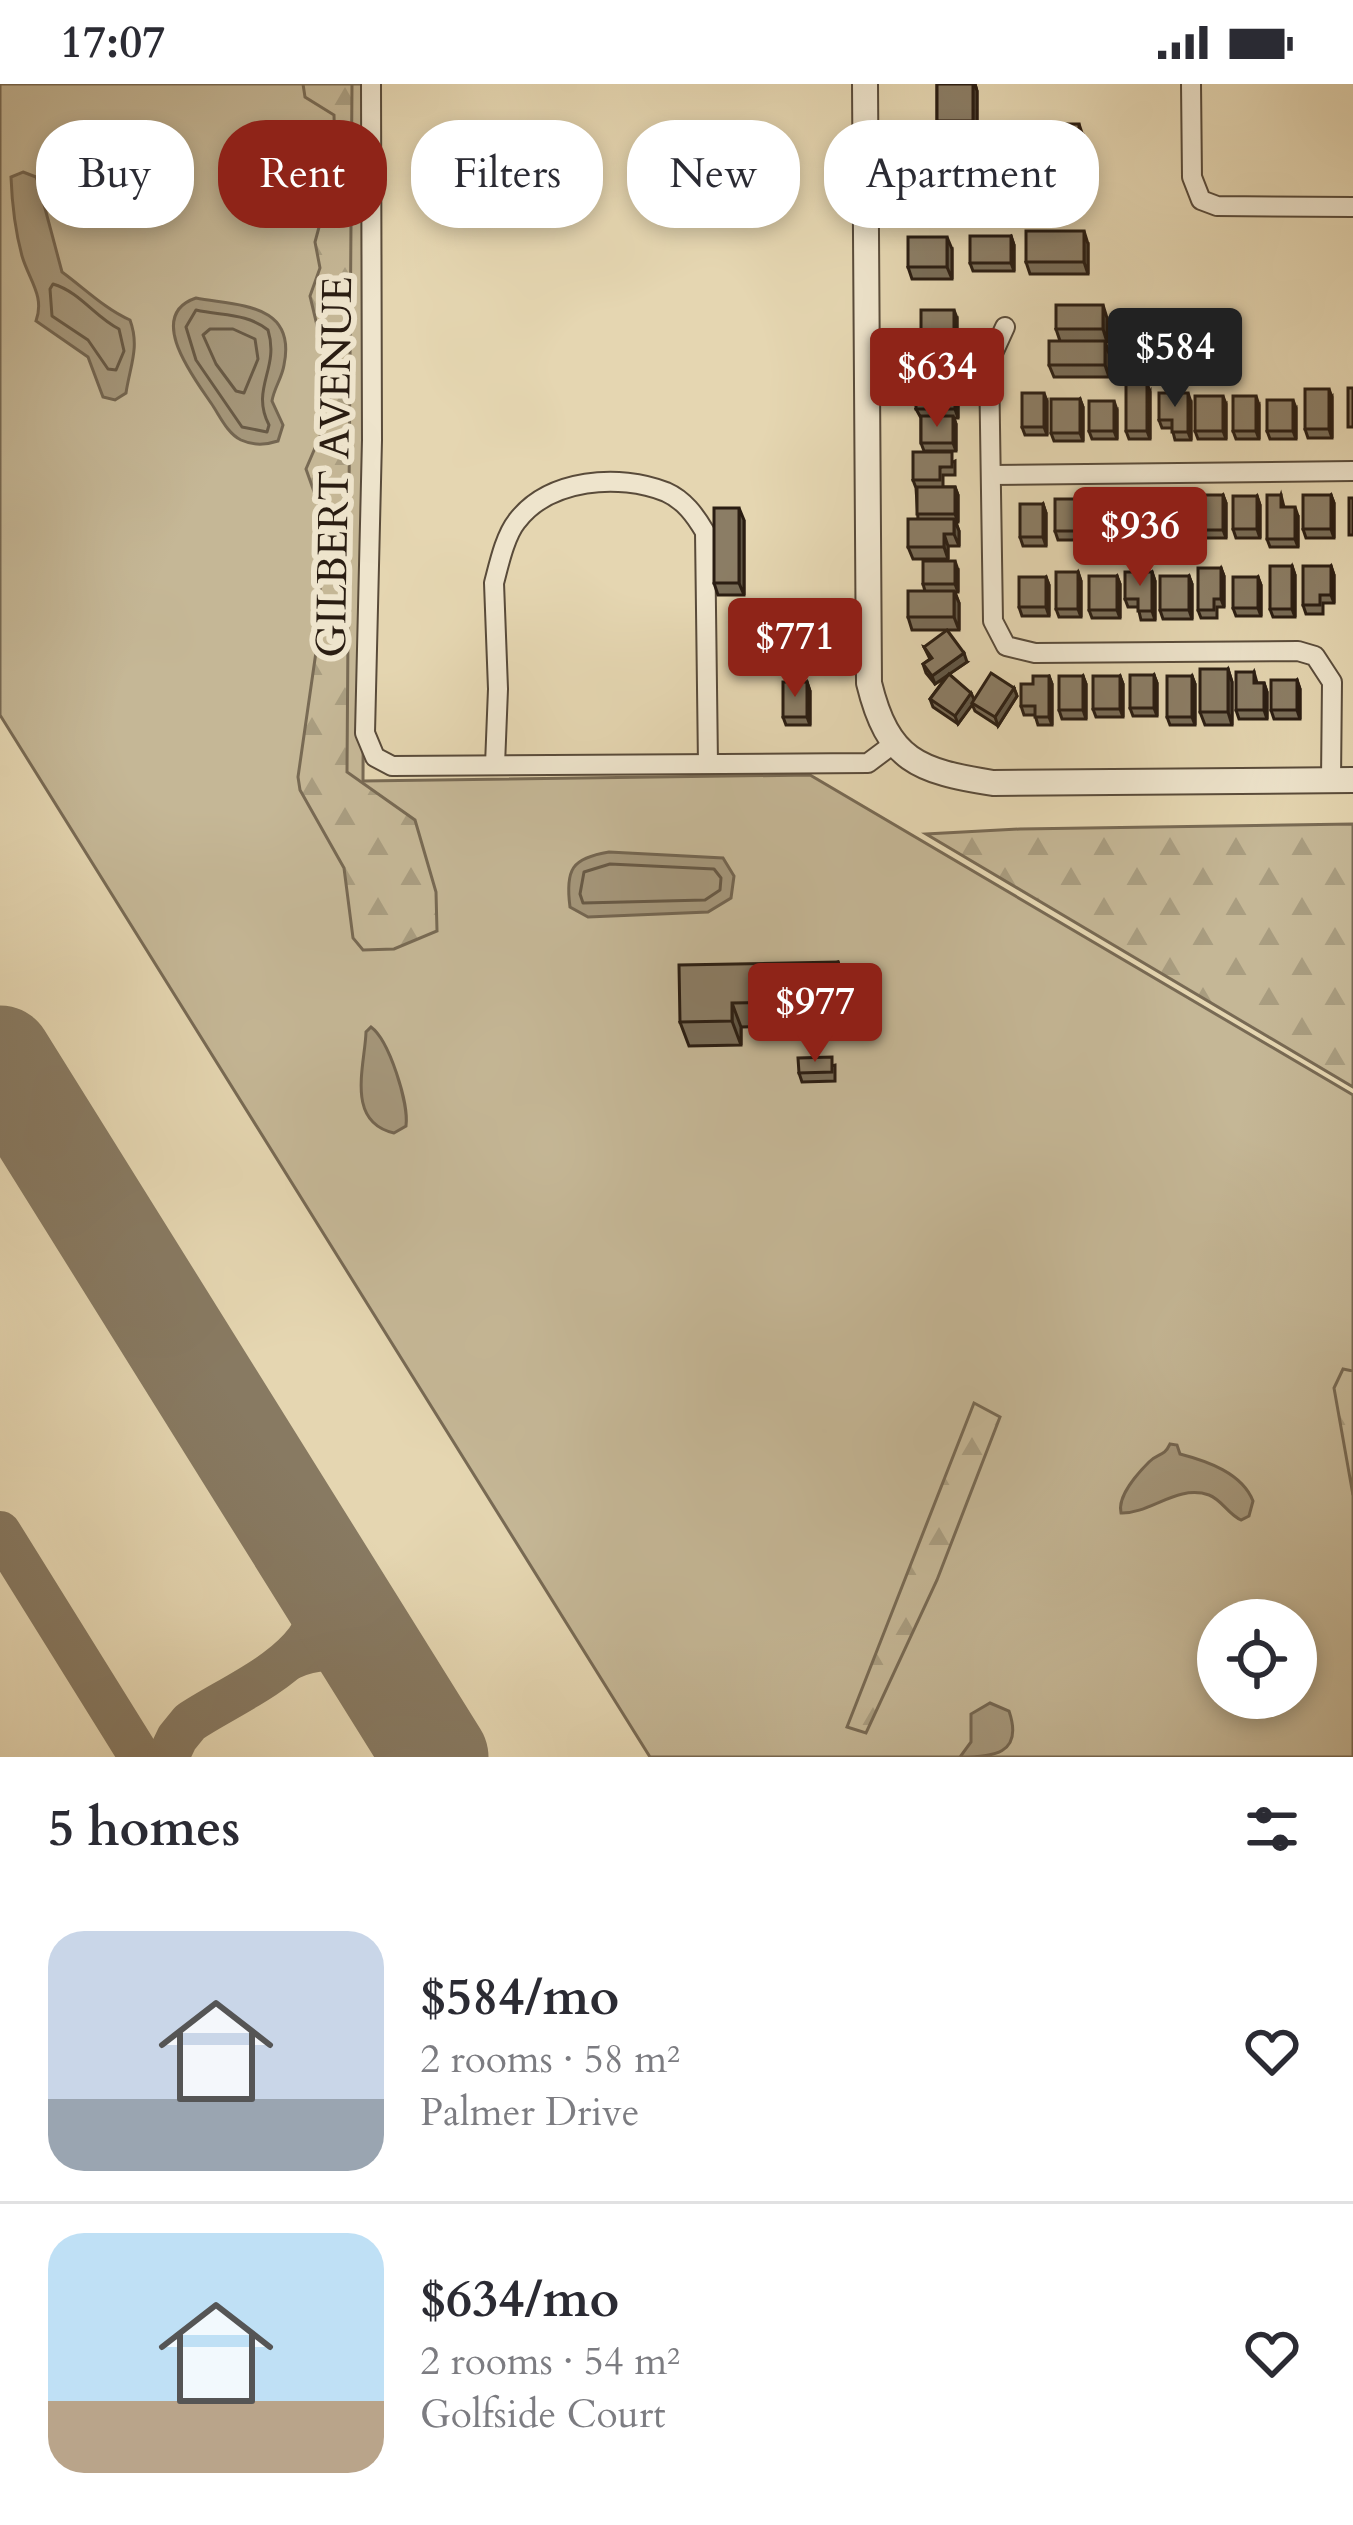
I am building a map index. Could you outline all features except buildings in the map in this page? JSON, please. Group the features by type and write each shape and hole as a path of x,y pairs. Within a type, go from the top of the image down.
{"street":[{"name":"GILBERT AVENUE","path":"371,84 372,440 365,733 375,757 392,766 495,765"},
{"path":"865,84 869,683 878,719 892,745 947,776 993,783 1342,780 1332,682 1315,656 1298,651 1035,653 1006,646 993,621 989,362 1005,327"},
{"path":"1191,84 1192,177 1201,200 1217,206 1353,207"},
{"path":"991,476 1353,471"},
{"path":"708,764 705,532 692,510 669,493 634,484 578,484 539,501 515,523 494,583 495,765 708,764 868,763 892,745"}],"green space":[{"path":"0,84 366,84 366,120 218,120 218,228 365,228 363,781 810,775 1353,1095 1353,1757 650,1757 0,715"},
{"path":"303,84 352,84 352,120 334,120 334,115 305,97"},
{"path":"319,228 351,228 347,772 415,820 436,892 437,931 394,949 363,950 353,938 344,868 300,790 298,777 318,638 323,517 306,469 330,413 329,376 310,296 320,268 315,242"},
{"path":"1353,824 1353,1087 926,834 1020,829"},
{"path":"1343,1369 1353,1371 1353,1495 1334,1388"},
{"path":"974,1403 1000,1417 937,1580 866,1733 847,1727"}],"water":[{"path":"23,172 36,177 36,228 50,228 62,272 130,320 132,365 126,393 115,400 103,397 88,357 36,321 37,296 22,256 11,177"},
{"path":"196,298 260,311 281,329 286,344 284,365 272,401 283,425 278,441 255,444 236,437 185,363 174,318 181,306"},
{"path":"609,852 723,858 734,876 731,898 708,912 588,917 570,907 570,874 579,862"},
{"path":"371,1027 391,1058 404,1103 406,1126 394,1133 379,1127 363,1105 366,1032"},
{"path":"1170,1444 1177,1445 1180,1454 1212,1465 1241,1483 1253,1501 1249,1516 1241,1520 1214,1497 1197,1493 1121,1513 1122,1500 1134,1479"},
{"path":"990,1703 1009,1711 1013,1726 1009,1745 994,1754 960,1757 971,1742 971,1714"}],"taxiway":[{"path":"0,1097 19,1105 34,1119 114,1247"},
{"path":"168,1757 190,1722 285,1662 317,1622 321,1597 314,1568 235,1440"},
{"path":"0,1532 140,1757"},
{"path":"290,1659 317,1651 341,1652 361,1660 393,1693 431,1757"}],"runway":[{"path":"0,1058 436,1757"}]}
